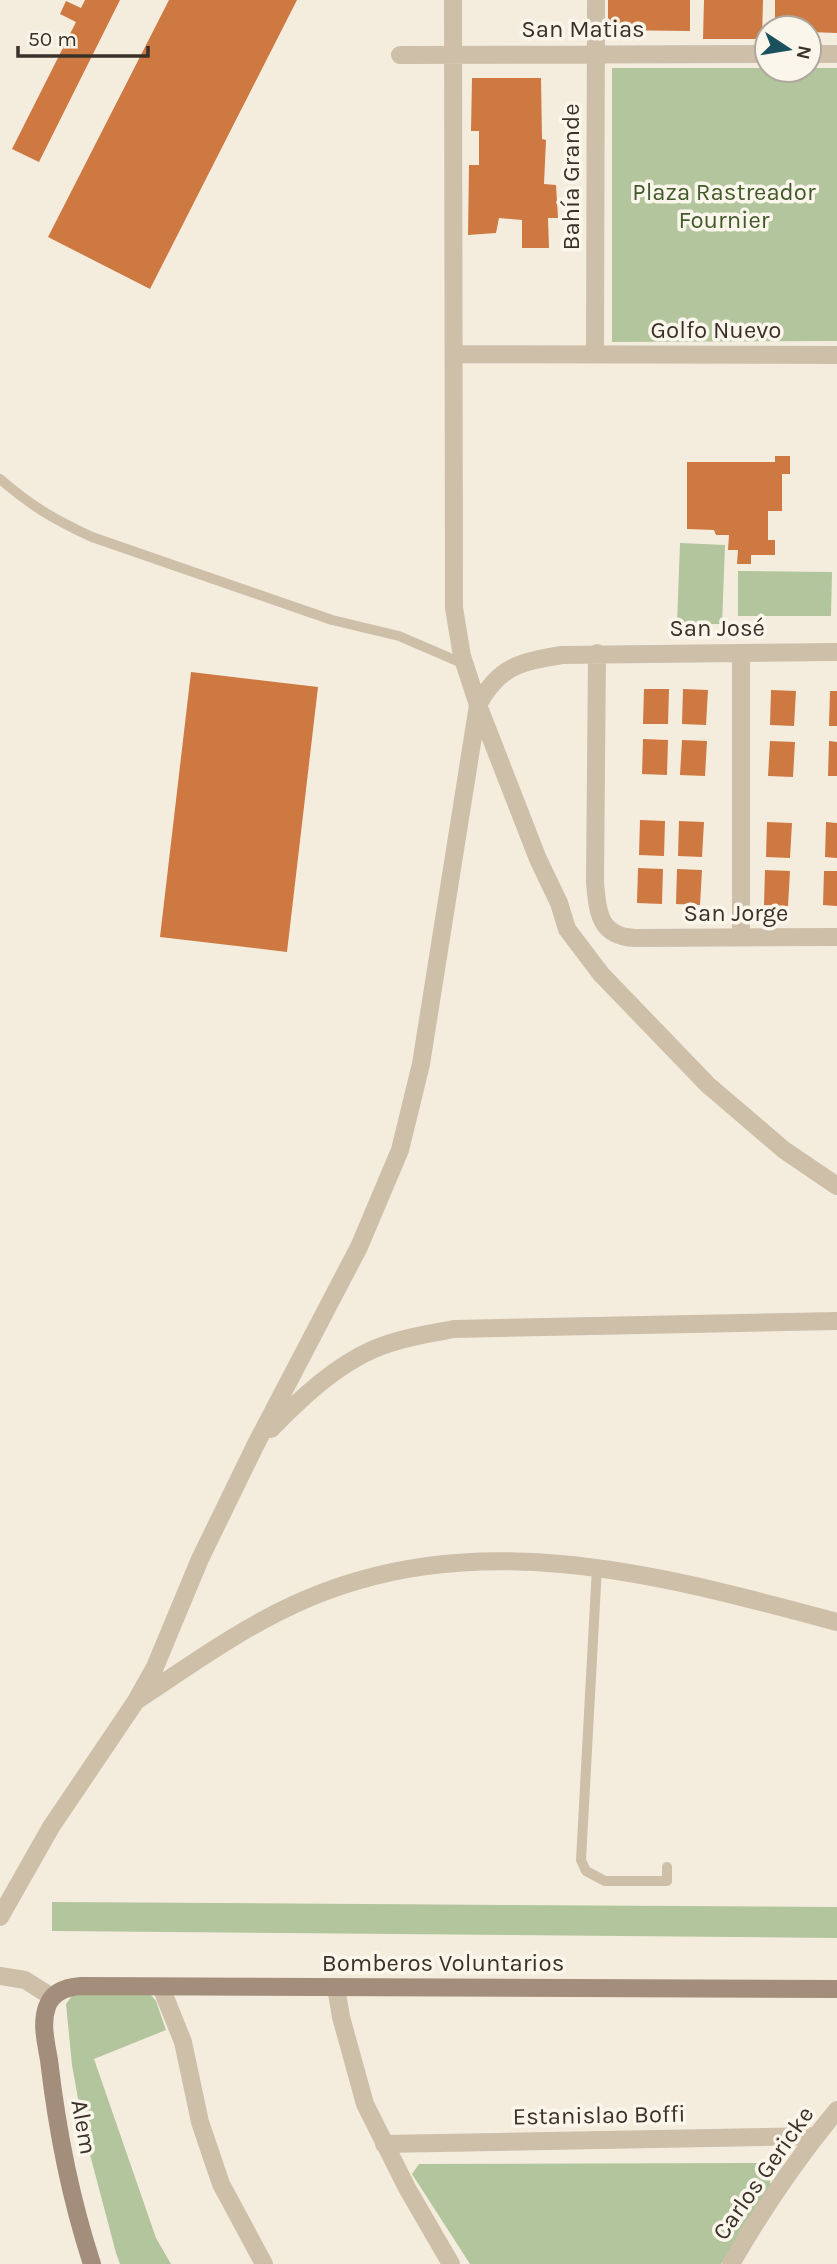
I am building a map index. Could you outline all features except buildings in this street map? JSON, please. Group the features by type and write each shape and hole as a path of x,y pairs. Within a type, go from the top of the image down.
{"main road":[{"name":"Bomberos Voluntarios","path":"52,1997 61,1990 74,1986 837,1989"},
{"name":"Alem","path":"52,1997 47,2005 44,2023 53,2096 66,2171 92,2264"}],"street":[{"path":"453,0 454,608 465,664 478,705 568,929 601,974 708,1085 784,1150 837,1186"},
{"name":"Bahía Grande","path":"595,354 596,0"},
{"name":"San Matias","path":"400,55 753,54"},
{"name":"Golfo Nuevo","path":"454,354 837,355"},
{"name":"San José","path":"478,705 489,686 508,670 530,660 562,655 837,652"},
{"name":"San Jorge","path":"597,653 595,870 599,917 610,931 623,937 635,938 837,937"},
{"path":"741,653 741,937"},
{"path":"0,1917 51,1828 136,1701 256,1444 359,1247 400,1150 421,1064 478,705"},
{"path":"256,1444 306,1395 339,1369 374,1349 414,1336 454,1329 837,1321"},
{"path":"136,1701 260,1622 295,1604 384,1573 444,1564 526,1560 597,1567 685,1583 837,1622"},
{"path":"0,1976 25,1980 52,1997"},
{"path":"161,1987 183,2042 200,2122 221,2183 264,2264"},
{"path":"336,1987 341,2017 365,2104 384,2144 451,2264"},
{"name":"Carlos Gericke","path":"731,2264 780,2187 837,2110"},
{"name":"Estanislao Boffi","path":"384,2144 816,2136"}],"lane":[{"path":"0,479 57,522 92,537 332,620 398,636 465,664"},
{"path":"597,1567 581,1860 586,1871 605,1881 667,1881 667,1867"}],"green space":[{"name":"Plaza Rastreador Fournier","path":"612,68 753,68 753,84 823,84 823,68 837,68 837,341 612,342"},
{"path":"680,543 725,545 722,624 677,624"},
{"path":"738,571 832,572 831,616 738,616"},
{"path":"52,1902 837,1907 837,1938 52,1931"},
{"path":"74,1993 151,1995 156,2001 166,2030 94,2059 156,2238 171,2264 120,2264 116,2253 84,2132 72,2065 66,2004"},
{"path":"764,2163 772,2187 721,2264 470,2264 412,2174 419,2164"}]}
